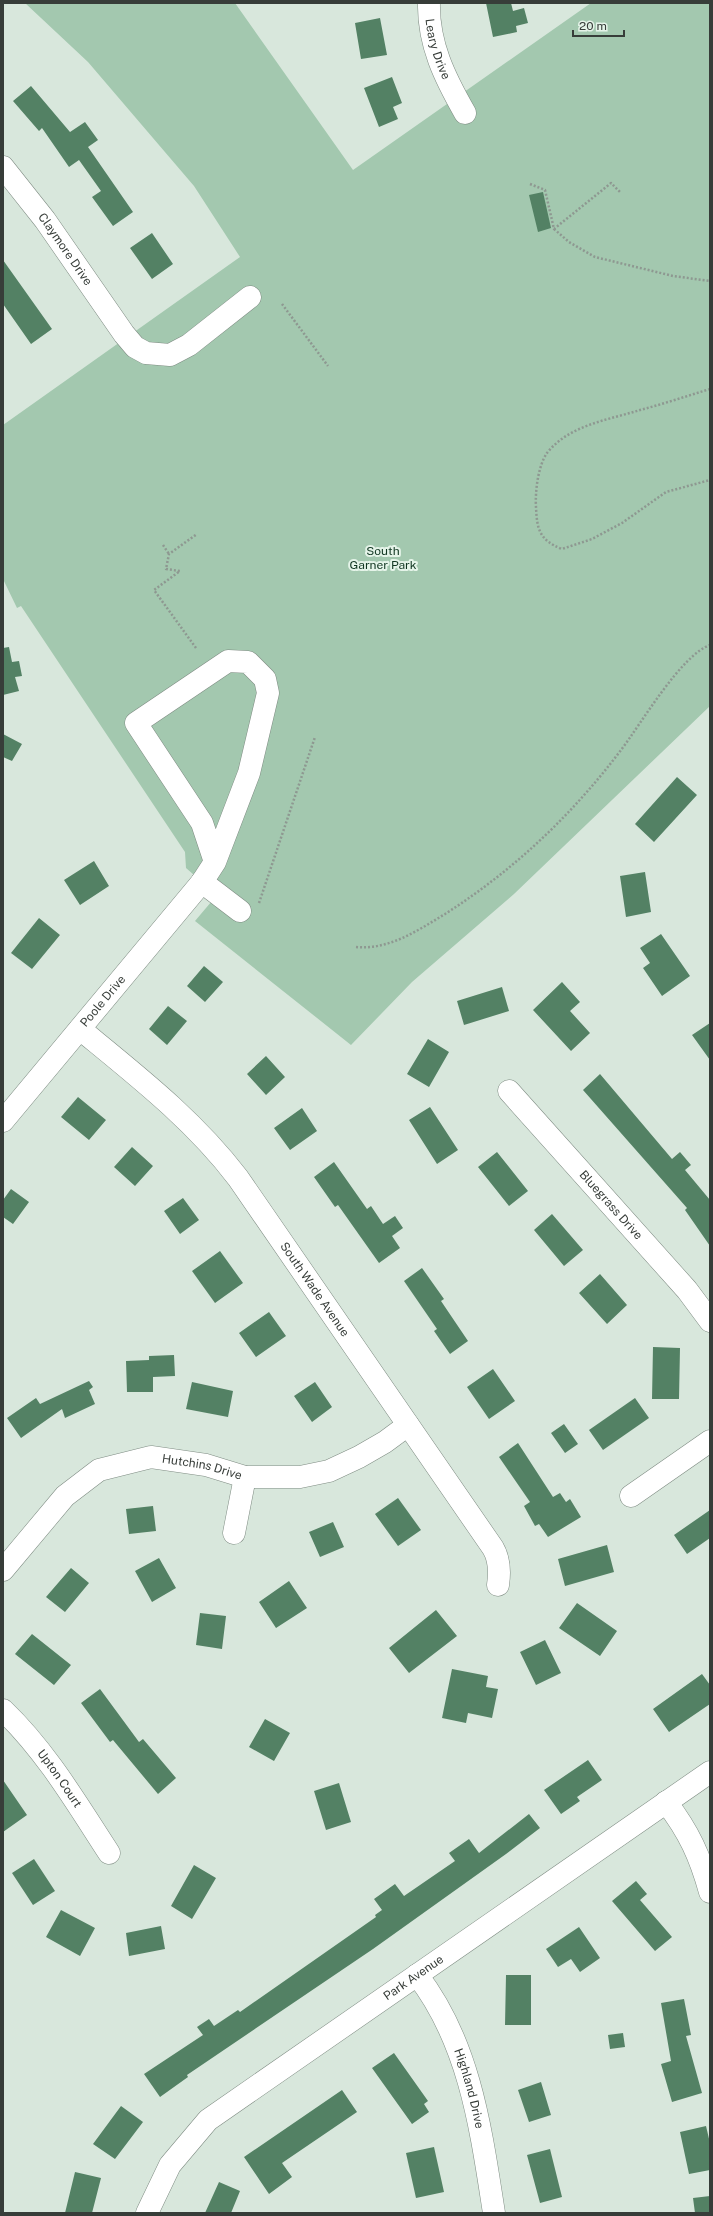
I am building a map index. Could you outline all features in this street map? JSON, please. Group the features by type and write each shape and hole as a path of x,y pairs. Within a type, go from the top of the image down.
{"street":[{"name":"Leary Drive","path":"429,3 429,21 437,58 465,113"},
{"name":"Claymore Drive","path":"3,167 45,220 124,334 135,347 146,353 170,355 189,345 250,297"},
{"name":"Poole Drive","path":"3,1121 202,882 215,862 249,773 268,693 265,679 248,662 228,661 136,723 202,823 215,862"},
{"path":"202,882 249,907"},
{"name":"South Wade Avenue","path":"80,1029 146,1084 216,1150 498,1556 500,1573 498,1585"},
{"name":"Bluegrass Drive","path":"509,1090 687,1290 710,1321"},
{"name":"Hutchins Drive","path":"3,1570 65,1496 99,1470 151,1457 206,1465 245,1477 300,1477 329,1470 385,1442 408,1425"},
{"path":"632,1496 710,1441"},
{"path":"234,1533 245,1477"},
{"name":"Upton Court","path":"3,1710 15,1721 46,1759 109,1853"},
{"name":"Park Avenue","path":"147,2213 170,2165 208,2120 710,1772"},
{"path":"666,1802 686,1829 704,1872 710,1892"},
{"name":"Highland Drive","path":"417,1975 435,1998 452,2035 466,2072 480,2128 494,2213"}],"path":[{"path":"554,229 611,183 621,194"},
{"path":"530,184 545,190 554,229 570,242 595,257 673,276 710,281"},
{"path":"282,304 328,366"},
{"path":"710,389 595,422 563,439 547,454 540,470 535,500 537,527 548,543 562,549 592,539 622,523 666,492 710,480"},
{"path":"196,648 154,590 180,571 166,569 169,554 197,534"},
{"path":"163,545 169,554"},
{"path":"356,947 370,948 384,945 426,926 482,890 514,865 547,836 582,797 620,751 682,665 702,648 710,645"},
{"path":"249,907 315,737"}],"green space":[{"name":"South Garner Park","path":"25,3 235,3 353,170 591,3 710,3 710,706 514,894 412,982 351,1045 195,921 217,895 186,868 185,852 21,606 17,608 3,579 3,425 240,257 194,186 88,62"}],"building":[{"path":"486,3 511,3 513,11 524,8 528,23 516,26 517,32 493,37"},
{"path":"380,18 387,55 361,59 355,23"},
{"path":"392,77 402,103 393,107 398,119 379,127 364,88"},
{"path":"31,86 70,132 85,122 98,140 88,147 133,212 113,226 92,197 101,191 79,160 69,167 42,128 39,131 13,101"},
{"path":"543,192 551,228 538,232 529,195"},
{"path":"152,233 173,264 152,279 130,248"},
{"path":"3,260 52,329 31,344 3,304"},
{"path":"9,647 12,662 19,661 22,676 15,677 19,691 3,695 3,648"},
{"path":"3,734 22,744 12,761 3,757"},
{"path":"677,777 697,795 654,842 635,824"},
{"path":"94,861 109,886 80,905 64,880"},
{"path":"645,872 651,912 626,917 620,876"},
{"path":"39,918 60,935 32,969 11,953"},
{"path":"661,934 690,976 662,996 643,968 650,963 640,948"},
{"path":"204,966 223,982 205,1002 187,986"},
{"path":"562,982 580,1002 570,1011 590,1033 571,1051 533,1010"},
{"path":"502,987 509,1011 464,1025 457,1001"},
{"path":"168,1006 187,1021 167,1045 149,1029"},
{"path":"710,1023 710,1060 692,1035"},
{"path":"428,1039 449,1052 429,1087 407,1074"},
{"path":"266,1056 285,1077 266,1095 247,1074"},
{"path":"600,1074 672,1159 680,1152 691,1165 685,1170 710,1200 710,1246 685,1210 687,1208 583,1090"},
{"path":"78,1097 106,1120 89,1140 61,1117"},
{"path":"430,1107 458,1150 437,1164 409,1120"},
{"path":"302,1108 317,1131 290,1150 274,1128"},
{"path":"132,1147 153,1166 135,1186 114,1167"},
{"path":"497,1152 528,1191 509,1206 478,1167"},
{"path":"334,1162 367,1209 371,1206 383,1224 395,1216 403,1228 392,1236 400,1248 379,1263 338,1205 335,1207 314,1177"},
{"path":"11,1189 29,1202 13,1224 3,1217 3,1200"},
{"path":"183,1198 199,1220 180,1234 164,1211"},
{"path":"552,1214 583,1250 564,1266 534,1230"},
{"path":"220,1251 243,1283 215,1303 192,1271"},
{"path":"422,1268 444,1299 441,1301 468,1341 450,1354 434,1331 437,1329 404,1281"},
{"path":"600,1274 627,1305 607,1324 579,1293"},
{"path":"269,1312 286,1336 256,1357 239,1333"},
{"path":"653,1347 680,1348 679,1399 652,1399"},
{"path":"174,1355 175,1376 153,1377 153,1392 127,1392 126,1361 149,1360 149,1356"},
{"path":"493,1369 515,1401 489,1419 467,1387"},
{"path":"89,1381 93,1387 89,1390 95,1404 65,1418 62,1409 21,1438 7,1418 36,1398 40,1404"},
{"path":"192,1382 233,1391 228,1417 186,1409"},
{"path":"315,1382 332,1407 312,1422 294,1396"},
{"path":"635,1398 649,1418 603,1450 589,1430"},
{"path":"564,1424 578,1444 565,1453 551,1433"},
{"path":"518,1443 553,1497 560,1493 566,1502 570,1499 581,1517 548,1537 539,1524 535,1526 524,1506 530,1502 499,1457"},
{"path":"398,1498 421,1530 398,1546 375,1514"},
{"path":"153,1506 156,1531 129,1534 126,1509"},
{"path":"710,1510 710,1538 687,1554 674,1535"},
{"path":"333,1522 344,1547 320,1557 309,1532"},
{"path":"607,1545 614,1572 565,1586 558,1559"},
{"path":"159,1558 176,1588 152,1602 135,1571"},
{"path":"71,1568 89,1583 65,1612 46,1597"},
{"path":"289,1581 307,1608 276,1628 259,1602"},
{"path":"577,1603 617,1631 600,1656 559,1628"},
{"path":"436,1610 457,1636 409,1673 389,1648"},
{"path":"200,1613 226,1616 222,1649 196,1645"},
{"path":"32,1634 71,1665 54,1685 15,1654"},
{"path":"545,1640 561,1673 536,1685 520,1652"},
{"path":"452,1669 488,1676 486,1687 498,1689 492,1718 468,1713 466,1723 442,1718"},
{"path":"702,1674 710,1685 710,1704 669,1732 653,1709"},
{"path":"100,1689 139,1742 143,1739 176,1778 158,1794 113,1740 110,1742 81,1703"},
{"path":"265,1719 290,1733 274,1761 249,1747"},
{"path":"588,1760 602,1780 577,1797 580,1801 561,1814 544,1790"},
{"path":"3,1780 27,1815 3,1832"},
{"path":"339,1783 351,1822 326,1830 314,1791"},
{"path":"529,1814 540,1828 373,1949 187,2075 188,2077 160,2097 144,2074 203,2035 197,2027 209,2019 214,2026 238,2010 240,2012 376,1917 375,1915 382,1910 374,1899 395,1884 404,1896 455,1861 449,1853 469,1839 479,1853"},
{"path":"34,1859 55,1891 33,1905 12,1873"},
{"path":"194,1865 216,1878 192,1919 171,1906"},
{"path":"636,1881 647,1894 640,1900 672,1937 655,1951 612,1901"},
{"path":"61,1910 95,1928 80,1956 46,1937"},
{"path":"161,1926 165,1949 129,1956 126,1933"},
{"path":"579,1927 600,1958 580,1972 571,1959 558,1967 546,1949"},
{"path":"506,1975 531,1975 531,2025 505,2025"},
{"path":"684,1999 691,2035 686,2036 702,2093 672,2102 661,2064 671,2061 661,2003"},
{"path":"623,2033 625,2047 610,2049 608,2035"},
{"path":"394,2053 428,2101 424,2104 429,2112 412,2124 372,2068"},
{"path":"541,2082 551,2115 529,2122 518,2090"},
{"path":"342,2090 357,2112 282,2163 292,2177 269,2194 244,2157"},
{"path":"121,2106 143,2122 115,2159 93,2144"},
{"path":"706,2126 710,2143 710,2170 689,2174 680,2132"},
{"path":"434,2147 444,2192 416,2198 406,2153"},
{"path":"550,2149 562,2197 540,2203 527,2155"},
{"path":"75,2172 101,2178 92,2213 65,2213"},
{"path":"219,2182 240,2191 231,2213 205,2213"},
{"path":"710,2196 710,2213 695,2213 693,2198"}]}
